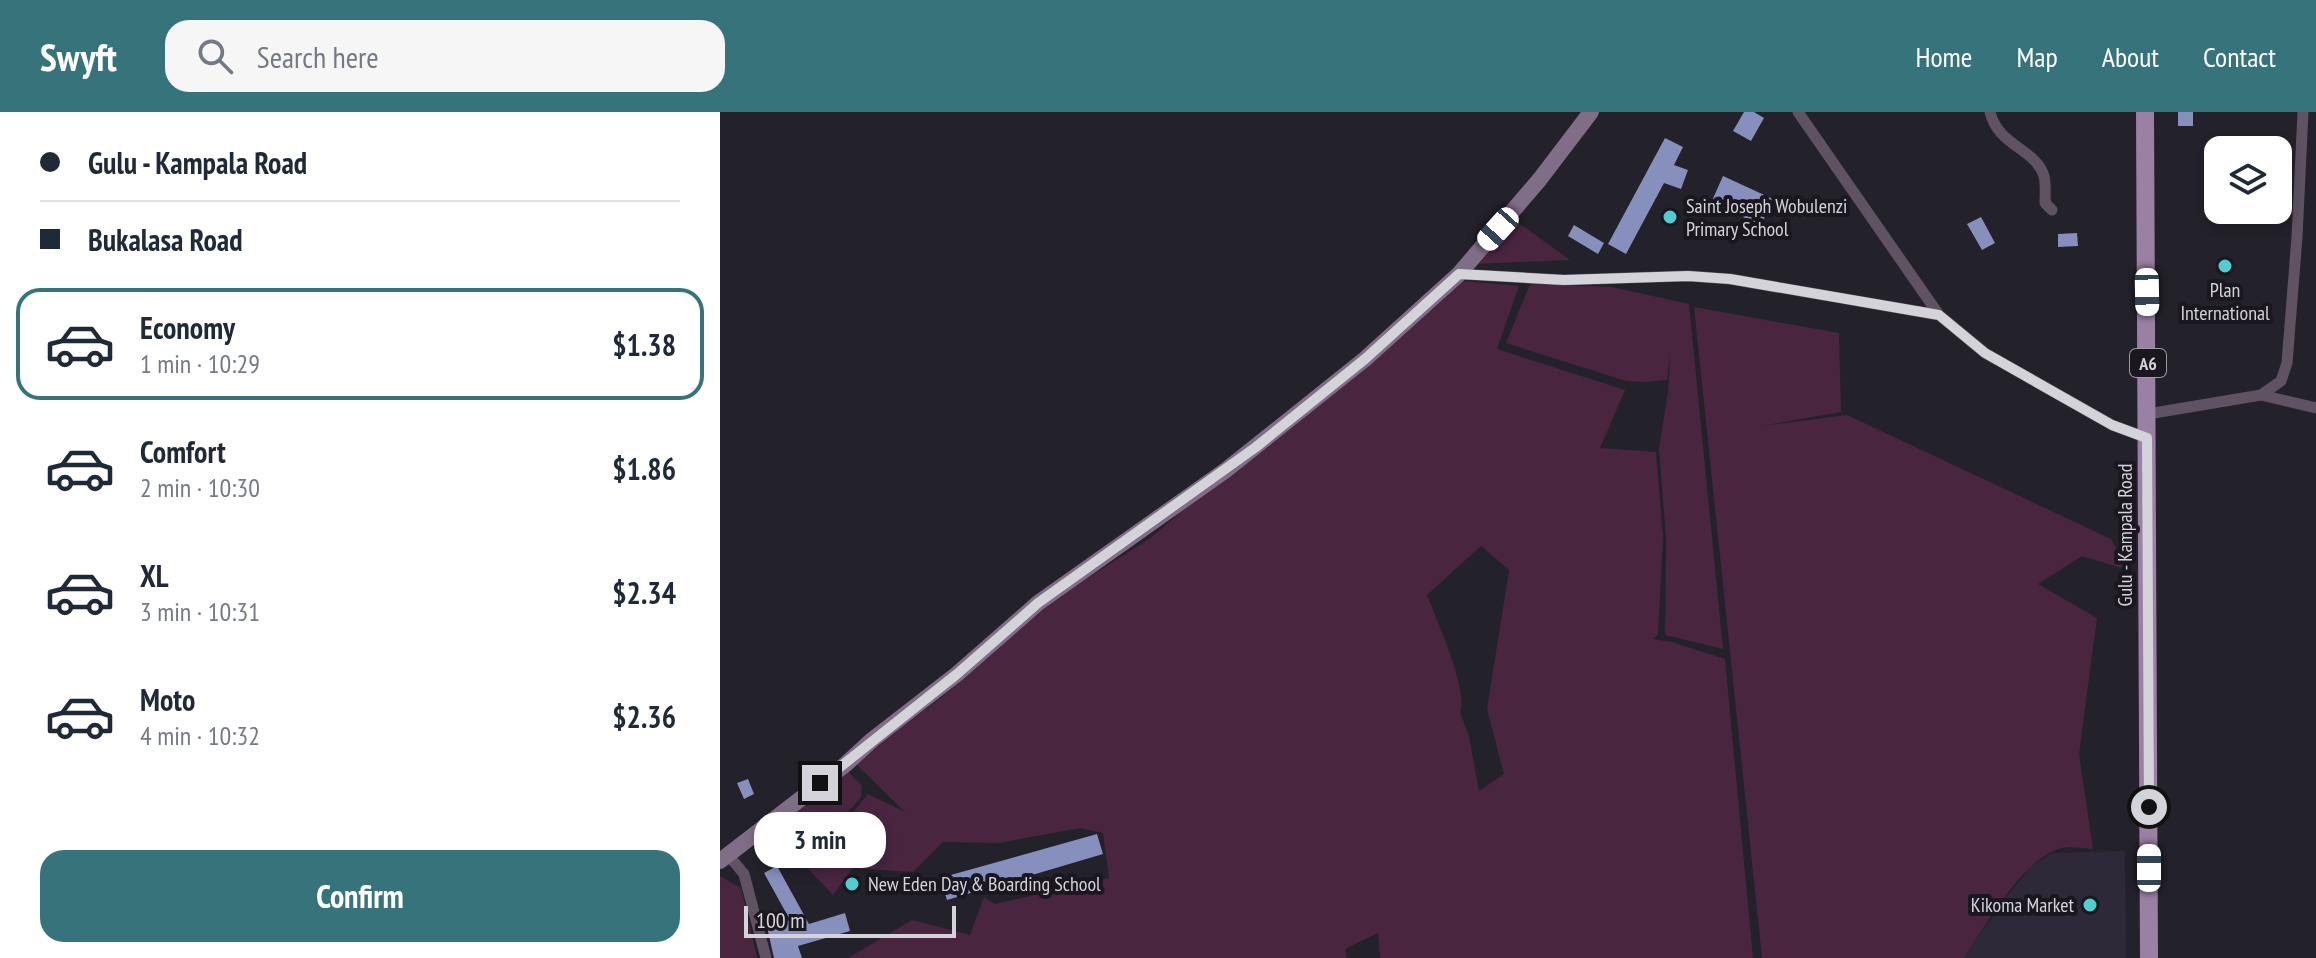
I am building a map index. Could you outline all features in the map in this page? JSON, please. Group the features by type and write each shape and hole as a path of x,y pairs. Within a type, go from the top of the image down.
{"main road":[{"name":"Gulu - Kampala Road","path":"2145,112 2149,958"}],"street":[{"path":"766,958 744,874 725,859 957,674 1038,603 1256,447 1365,359 1459,274 1540,179 1591,112"},
{"path":"1798,112 1939,315 1985,353 2112,425 2147,438"},
{"path":"1990,112 2008,143 2039,166 2044,176 2045,203 2052,210"},
{"path":"2261,395 2281,381 2287,363 2303,112"},
{"path":"1459,274 1564,280 1688,276 1730,279 1939,315"},
{"path":"2148,414 2261,395 2316,408"}],"shaded area":[{"path":"1516,221 1570,260 1474,264"},
{"path":"1451,280 1519,286 1497,349 1625,390 1600,448 1656,452 1663,538 1658,635 1653,639 1725,659 1753,958 1380,958 1378,933 1345,949 1347,958 848,958 912,920 970,935 984,897 995,904 1109,878 1103,833 1080,828 999,843 943,842 913,872 853,868 833,895 806,867 868,794 905,812 854,762 941,698 1053,600 1149,539 1427,305 1432,311 1438,292","holes":["1481,546 1509,570 1487,709 1504,774 1479,791 1469,736 1460,712 1462,702 1456,672 1427,595"]},
{"path":"1530,284 1612,287 1689,304 1723,649 1665,635 1666,538 1659,448 1668,392 1670,351 1667,380 1644,382 1626,381 1506,343"},
{"path":"1694,307 1839,333 1841,412 1761,426 1847,415 2111,539 2128,570 2082,556 2038,584 2097,618 2079,754 2093,849 2062,848 2047,854 2033,865 2006,895 1964,958 1762,958"},
{"path":"846,769 862,786 861,797 814,852 770,829"},
{"path":"2125,851 2126,958 1964,958 2004,899 2032,866 2052,853"},
{"path":"720,876 741,888 757,958 720,958"}],"building":[{"path":"1744,112 1754,112 1764,118 1751,141 1733,131"},
{"path":"2178,112 2193,112 2193,126 2178,126"},
{"path":"1665,138 1683,147 1674,165 1688,170 1681,189 1664,183 1626,254 1608,244"},
{"path":"1723,176 1773,199 1761,225 1711,203"},
{"path":"1981,217 1995,243 1982,250 1967,224"},
{"path":"1574,225 1604,243 1598,254 1568,236"},
{"path":"2077,233 2078,246 2058,247 2058,234"},
{"path":"748,779 754,794 744,799 737,783"},
{"path":"1097,834 1103,854 947,900 940,878"},
{"path":"777,866 809,924 845,913 850,931 798,946 802,958 774,958 767,927 790,920 764,873"}],"place":[{"name":"Saint Joseph Wobulenzi Primary School","path":"1670,217"},
{"name":"Plan International","path":"2225,266"},
{"name":"New Eden Day & Boarding School","path":"852,884"},
{"name":"Kikoma Market","path":"2090,905"}],"route":[{"path":"820,783 957,674 1038,603 1256,447 1365,359 1459,274 1564,280 1688,276 1730,279 1939,315 1985,353 2112,425 2147,438 2149,807"}]}
